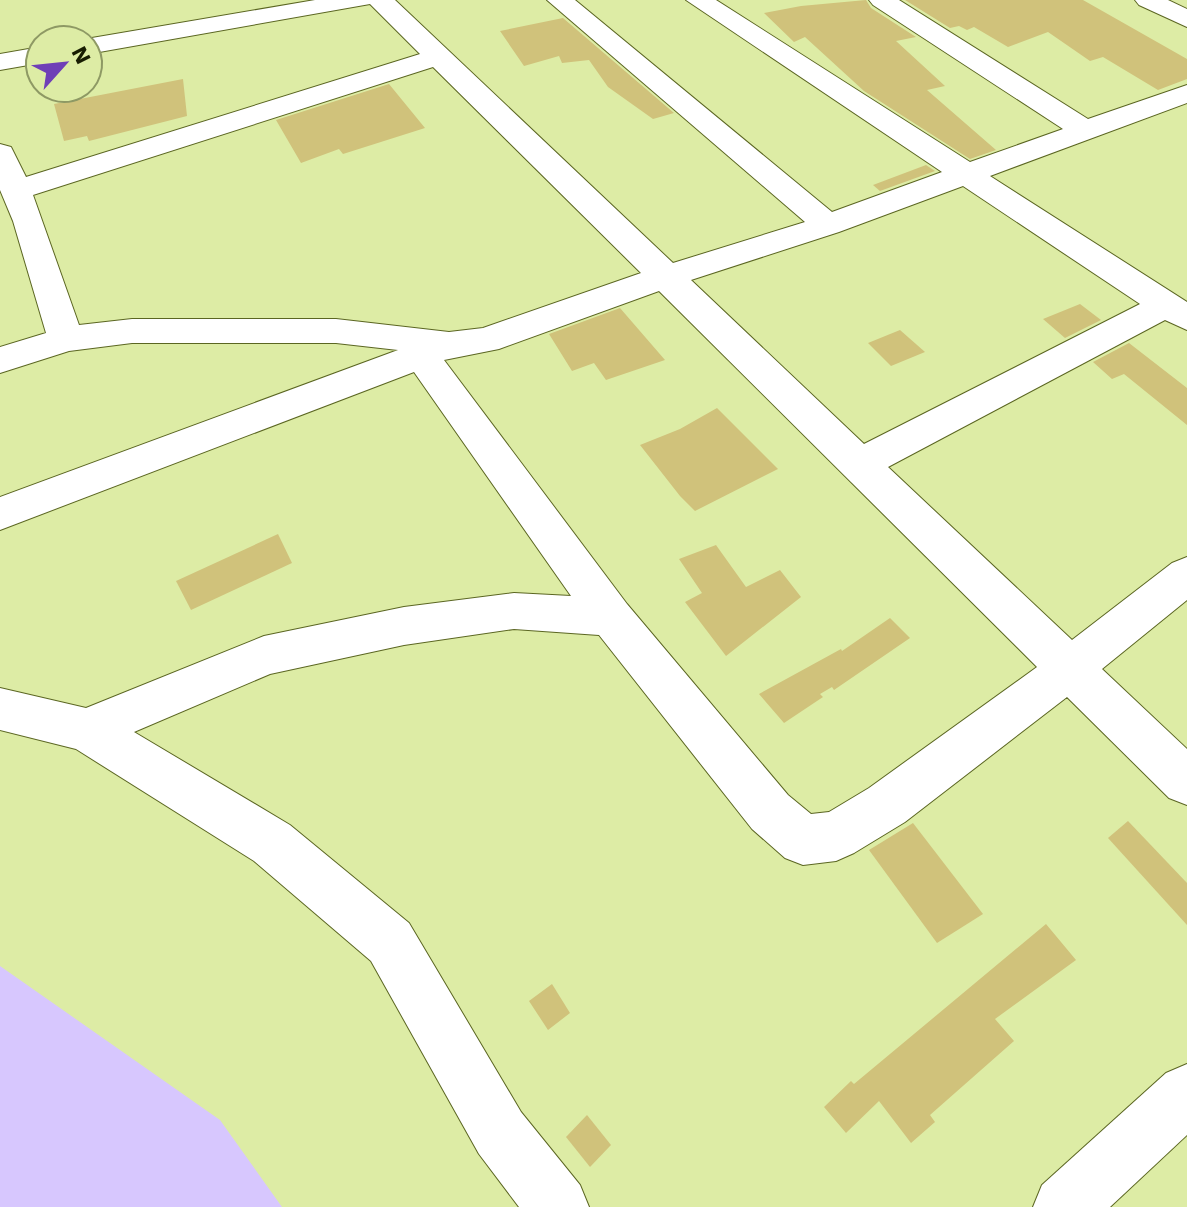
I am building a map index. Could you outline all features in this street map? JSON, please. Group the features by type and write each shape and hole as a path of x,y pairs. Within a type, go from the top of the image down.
{"street":[{"path":"104,43 360,0"},
{"path":"380,0 1187,782"},
{"path":"560,0 828,225"},
{"path":"699,0 1176,312"},
{"path":"882,0 1085,130"},
{"path":"1148,0 1187,19"},
{"path":"138,11 153,34"},
{"path":"16,190 438,57"},
{"path":"0,62 24,58"},
{"path":"0,514 435,350 486,340 665,277 828,225 1187,93"},
{"path":"0,153 29,221 66,339"},
{"path":"858,465 1176,312"},
{"path":"0,360 66,339 132,331 336,331 435,350 611,617 770,812 803,840 836,836 887,805 1069,669 1187,575"},
{"path":"87,730 264,656 404,626 514,611 611,617"},
{"path":"0,709 87,730 272,843 390,942 500,1133 558,1207"},
{"path":"1064,1207 1187,1094"}],"shaded area":[{"path":"0,966 220,1120 282,1207 0,1207"}],"building":[{"path":"866,0 871,8 916,37 896,41 945,86 927,90 996,150 970,159 864,91 805,37 794,42 764,13"},
{"path":"905,0 1083,0 1187,59 1187,79 1158,90 1103,57 1090,61 1048,32 1008,47 974,27 967,30 959,26 950,28"},
{"path":"563,18 674,113 653,119 608,87 589,60 562,63 559,56 524,66 500,31"},
{"path":"183,79 187,116 89,141 87,136 64,141 54,104 104,104 104,94"},
{"path":"389,84 425,128 343,154 339,149 301,163 276,120"},
{"path":"926,165 935,171 880,191 873,185"},
{"path":"1080,304 1101,320 1065,338 1043,319"},
{"path":"620,308 665,360 606,380 594,363 572,371 549,334"},
{"path":"900,330 925,352 891,366 868,343"},
{"path":"1129,343 1187,388 1187,425 1124,374 1112,379 1093,362"},
{"path":"717,408 778,469 695,511 640,445 680,429"},
{"path":"278,534 292,563 191,610 176,581"},
{"path":"716,545 746,587 780,570 801,597 726,656 685,602 702,593 679,559"},
{"path":"890,618 910,638 834,690 832,687 820,694 823,697 784,723 759,694 842,651"},
{"path":"1128,821 1187,883 1187,925 1108,838"},
{"path":"913,823 983,914 937,943 869,850"},
{"path":"1046,924 1076,960 995,1019 1014,1041 930,1115 935,1122 911,1143 879,1101 846,1133 824,1107 851,1081 854,1084"},
{"path":"552,984 570,1013 548,1030 529,1001"},
{"path":"587,1115 611,1145 590,1167 566,1137"}]}
